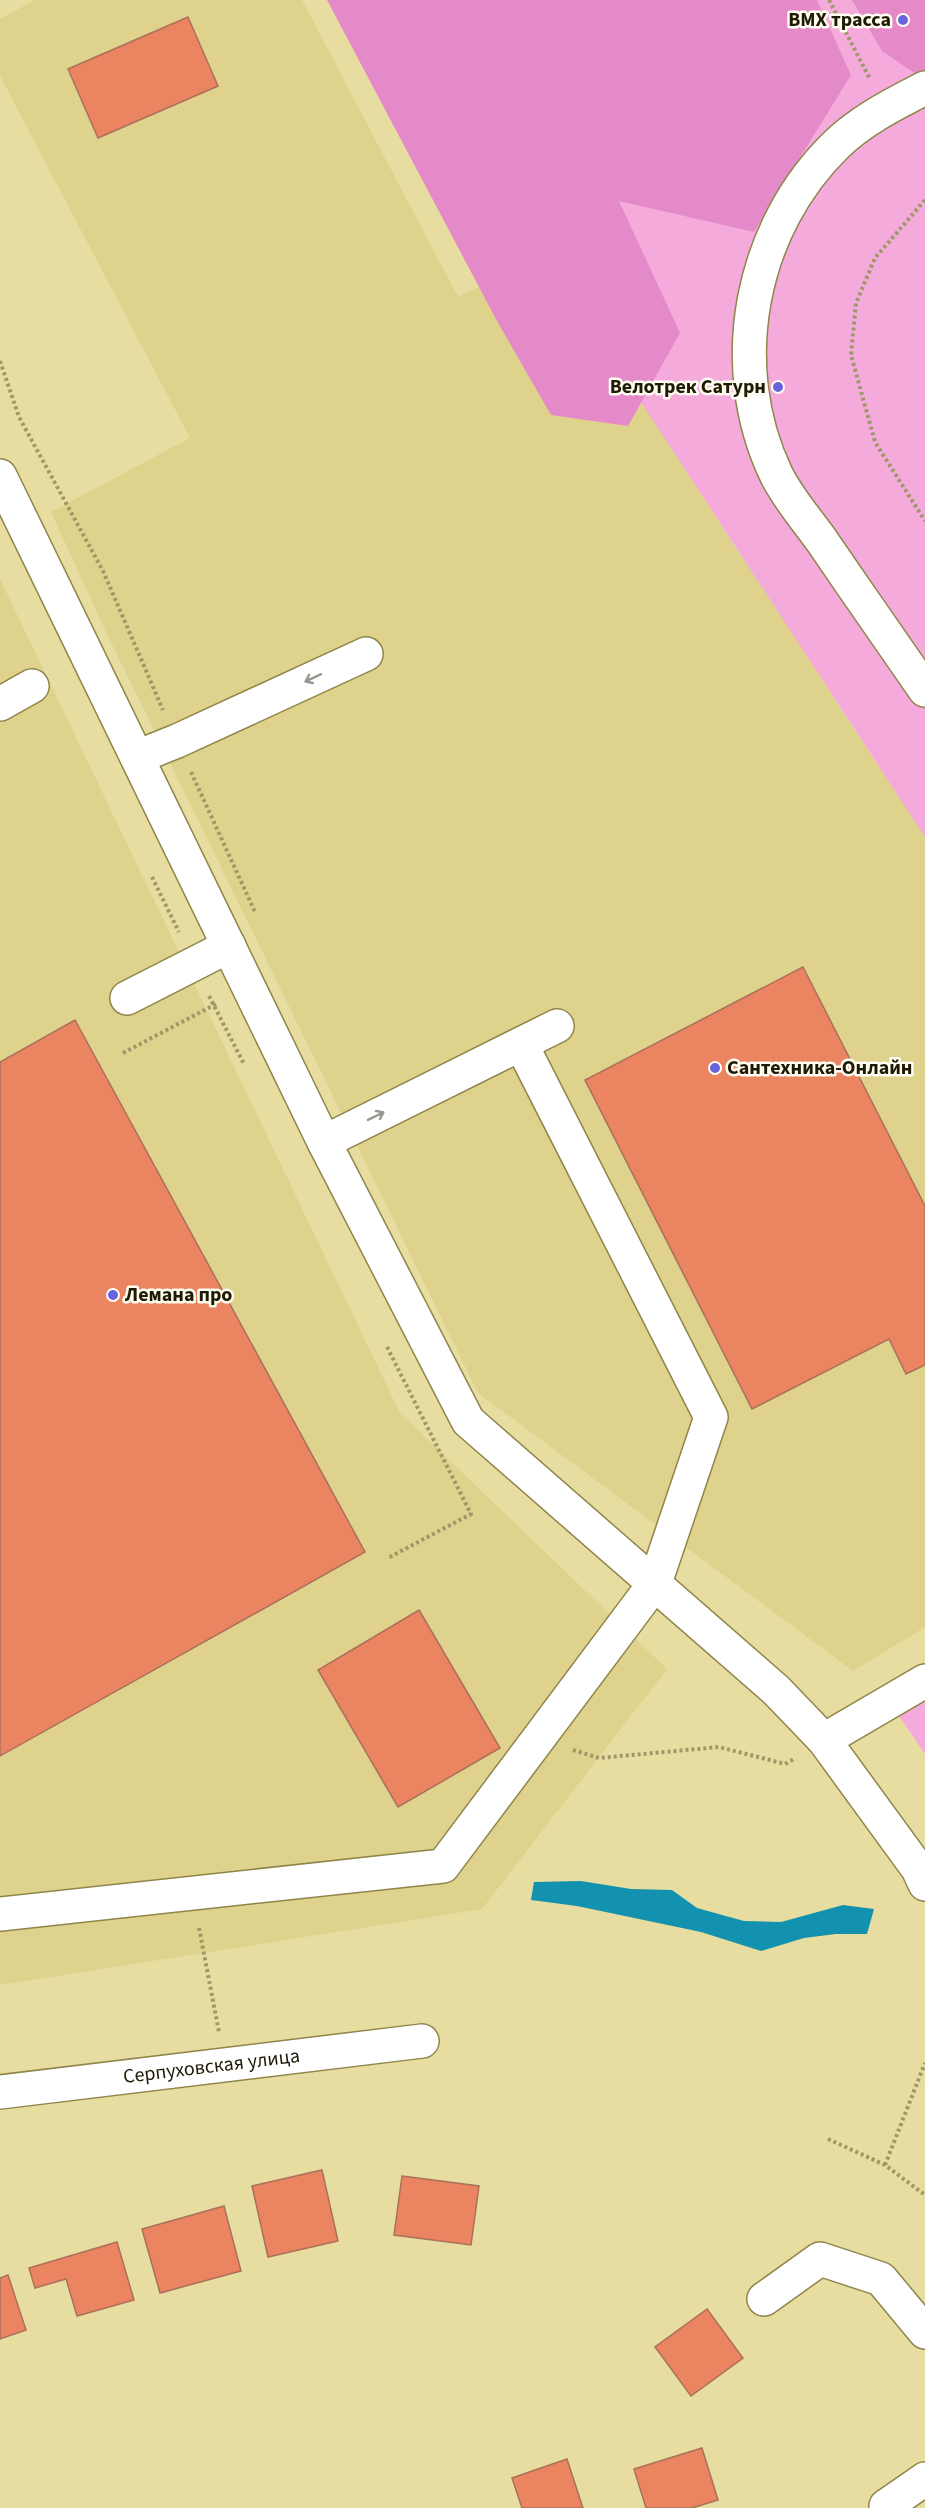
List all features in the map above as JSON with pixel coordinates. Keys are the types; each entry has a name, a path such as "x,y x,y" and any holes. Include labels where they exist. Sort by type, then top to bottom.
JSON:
{"street":[{"path":"925,88 886,108 837,144 791,201 762,263 748,340 753,404 776,474 925,690"},
{"path":"0,476 324,1142 468,1421 776,1690 824,1740 923,1874"},
{"path":"137,757 177,741 366,654"},
{"path":"0,704 32,686"},
{"path":"127,998 229,946"},
{"path":"324,1142 557,1026"},
{"path":"0,1914 443,1866 655,1583 711,1417 521,1044"},
{"path":"824,1740 925,1681"},
{"name":"Серпуховская улица","path":"0,2092 422,2041"},
{"path":"765,2299 820,2259 881,2279 925,2332"},
{"path":"886,2507 925,2479"}],"path":[{"path":"829,0 886,108"},
{"path":"925,200 875,258 856,303 851,355 874,442 925,521"},
{"path":"0,361 19,417 103,571 258,918"},
{"path":"148,868 246,1069"},
{"path":"123,1053 249,987"},
{"path":"385,1344 471,1514 388,1558"},
{"path":"537,1740 599,1758 719,1747 785,1764 824,1740"},
{"path":"192,1893 226,2065"},
{"path":"885,2165 925,2063"},
{"path":"828,2139 885,2165 925,2195"}],"shaded area":[{"path":"35,0 302,0 458,297 545,255 925,837 925,1627 853,1671 478,1393 105,630 51,512 190,438 0,76 0,19"},
{"path":"327,0 817,0 851,75 754,232 619,201 680,333 628,426 551,415 497,321"},
{"name":"Велотрек Сатурн","path":"430,0 925,0 925,837 545,255"},
{"path":"852,0 925,0 925,77 922,78 882,51"},
{"path":"0,579 400,1413 667,1669 482,1909 0,1985"},
{"path":"925,1698 925,1754 899,1716"}],"water":[{"path":"581,1881 631,1889 672,1890 697,1908 744,1921 781,1922 843,1905 874,1909 867,1934 836,1934 804,1938 761,1951 701,1932 577,1906 531,1900 534,1882"}],"building":[{"path":"188,17 218,86 98,138 68,69"},
{"path":"803,967 925,1206 925,1365 906,1374 889,1339 752,1409 585,1080"},
{"name":"Лемана про","path":"75,1020 365,1552 0,1756 0,1062"},
{"path":"419,1610 500,1748 398,1807 318,1670"},
{"path":"322,2170 338,2241 268,2257 252,2186"},
{"path":"402,2176 479,2186 471,2245 394,2235"},
{"path":"224,2206 241,2271 160,2293 142,2229"},
{"path":"117,2242 134,2300 77,2316 66,2279 35,2288 29,2268"},
{"path":"8,2275 26,2330 0,2339 0,2278"},
{"path":"707,2309 743,2358 691,2396 655,2347"},
{"path":"702,2448 718,2500 692,2508 646,2508 634,2469"},
{"path":"567,2459 583,2508 522,2508 512,2478"}],"place":[{"name":"BMX трасса","path":"903,20"},
{"name":"Велотрек Сатурн","path":"778,387"},
{"name":"Сантехника-Онлайн","path":"715,1068"},
{"name":"Лемана про","path":"113,1295"}]}
